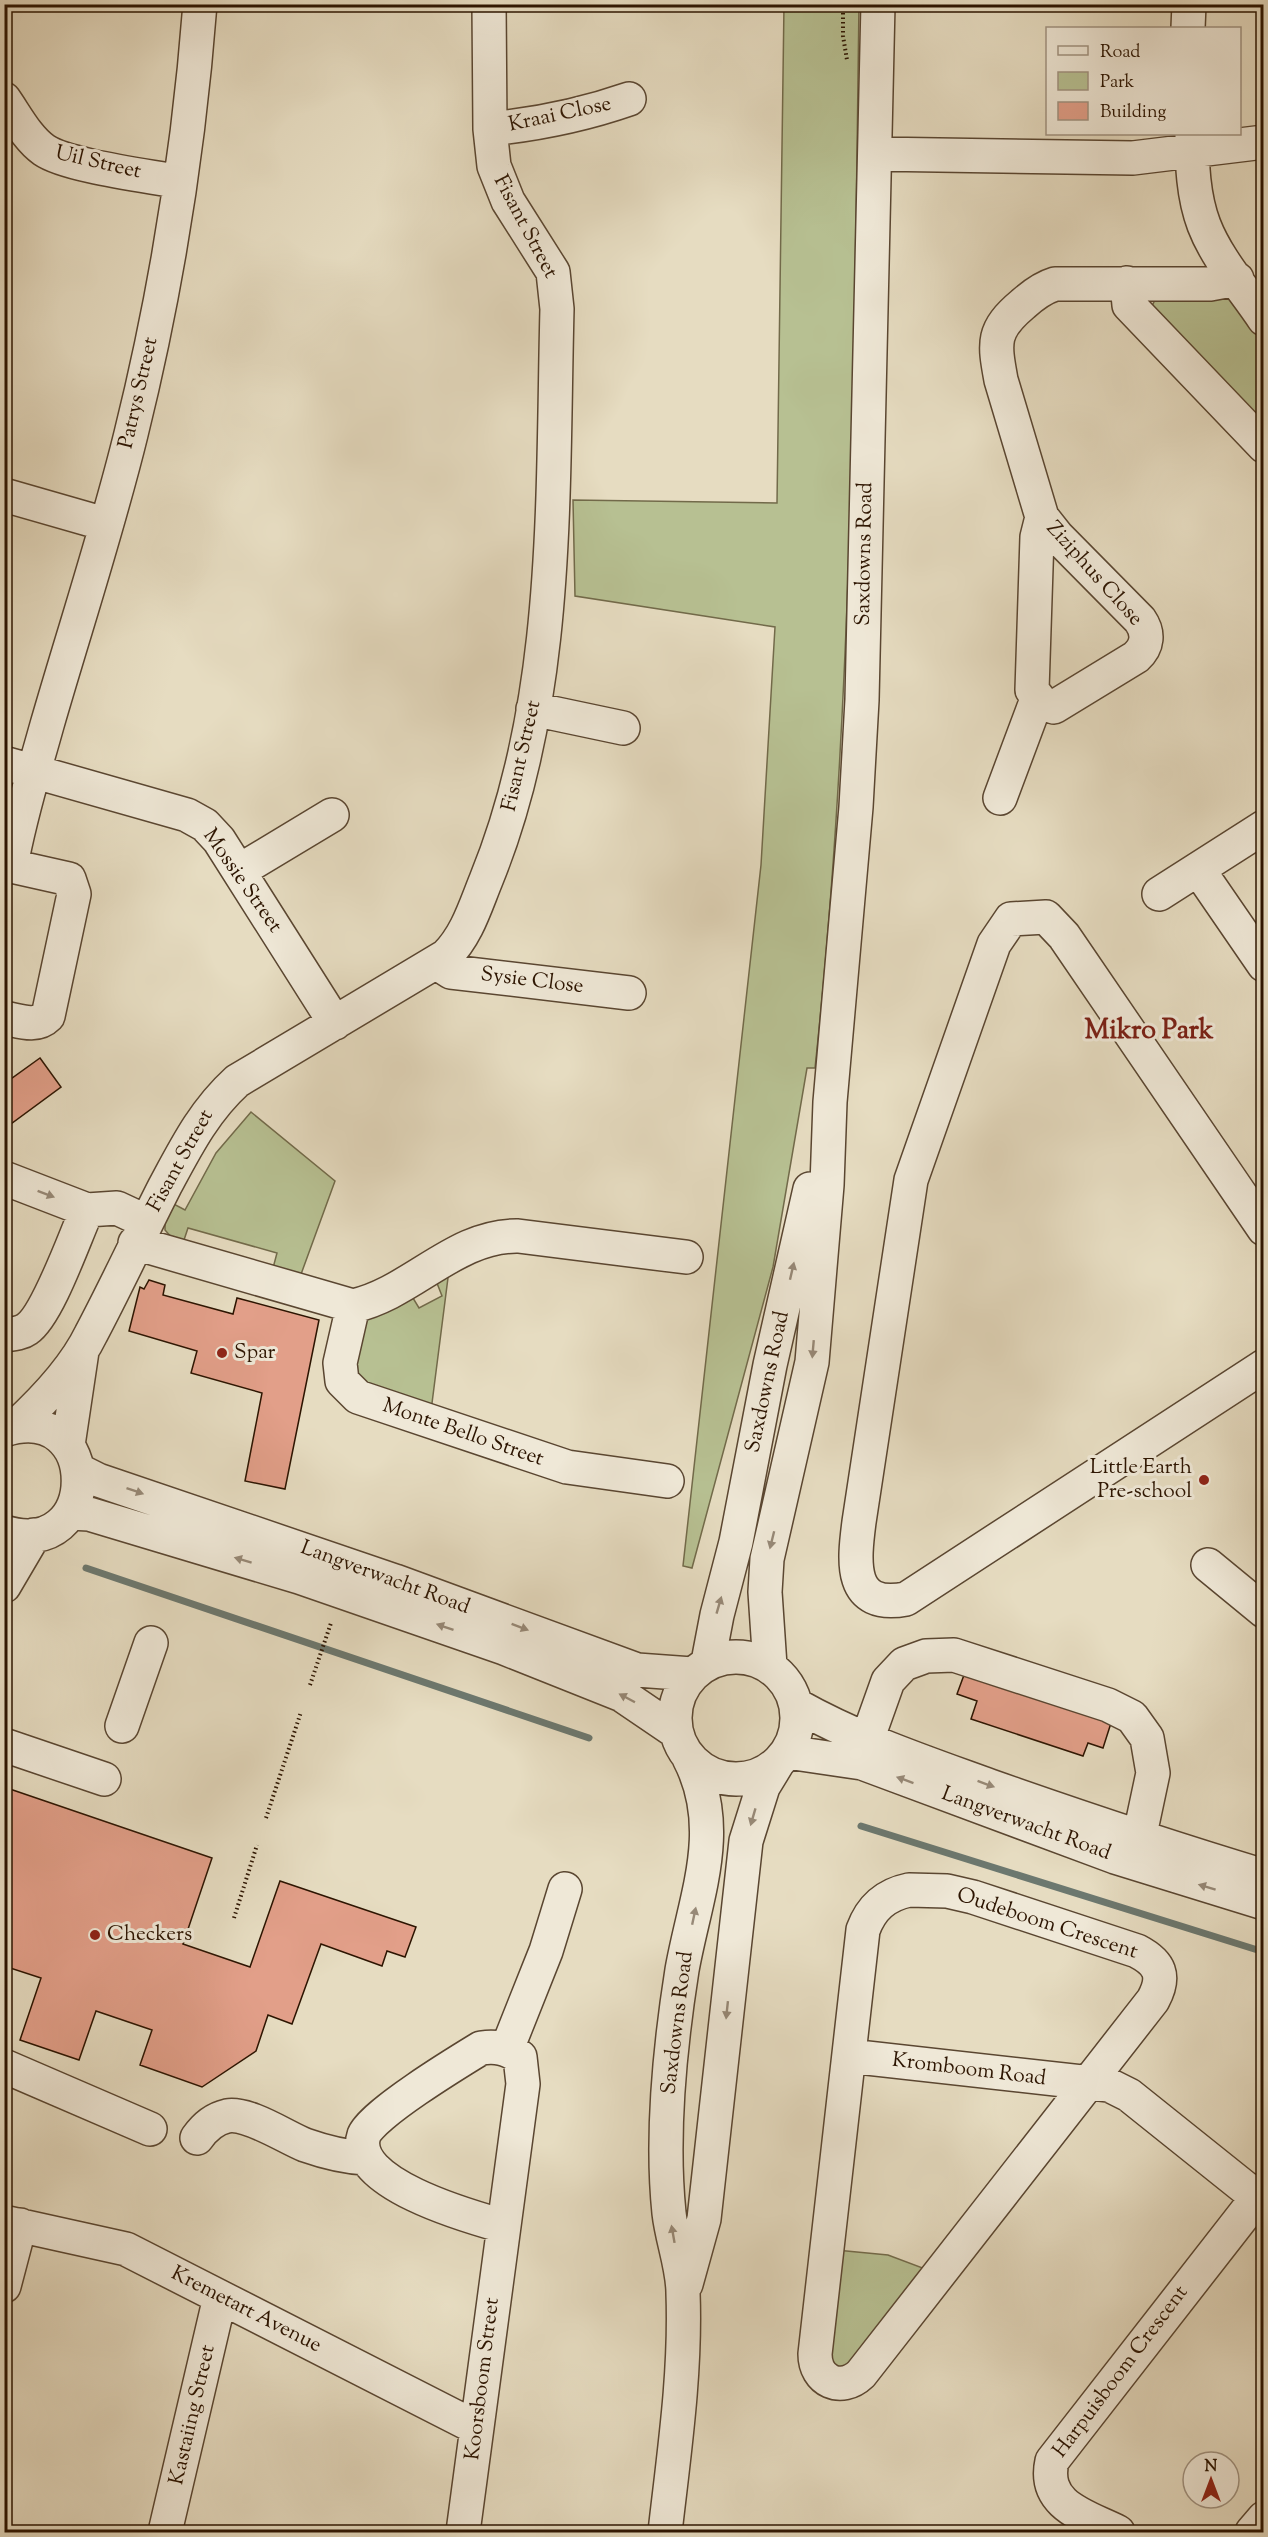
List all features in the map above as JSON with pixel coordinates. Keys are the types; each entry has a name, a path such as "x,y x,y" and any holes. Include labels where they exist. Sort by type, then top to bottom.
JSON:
{"street":[{"name":"Patrys Street","path":"8,865 19,767 105,524 131,434 144,376 180,182 194,81 200,4"},
{"name":"Fisant Street","path":"10,1428 42,1402 82,1349 198,1125 215,1101 237,1081 437,963 456,946 463,935 501,841 533,709 545,639 551,562 556,286 544,256 500,184 492,157 489,4"},
{"name":"Saxdowns Road","path":"770,1666 765,1592 767,1559 812,1362 827,1185 830,1102 848,915 862,700 878,4"},
{"path":"1188,27 1189,4"},
{"name":"Uil Street","path":"4,99 28,134 45,150 66,159 180,182"},
{"name":"Kraai Close","path":"490,129 539,124 579,115 629,99"},
{"path":"875,154 1133,158 1192,143 1263,142"},
{"path":"1192,143 1196,197 1204,225 1263,319"},
{"path":"1237,279 1210,284 1127,283 1129,305 1263,446"},
{"name":"Ziziphus Close","path":"1037,699 1048,706 1061,705 1136,657 1146,640 1140,620 1057,536 1042,517 1001,380 998,340 1003,322 1039,290 1055,284 1127,283"},
{"path":"4,495 105,524"},
{"name":"Ziziphus Close","path":"1000,798 1037,699 1032,684 1037,537 1042,517"},
{"path":"533,709 623,728"},
{"name":"Mossie Street","path":"19,767 196,819 212,832 239,871 335,1023"},
{"path":"239,871 332,815"},
{"path":"1159,894 1263,827"},
{"path":"4,1018 34,1024 43,1022 48,1016 74,894 69,879 8,865"},
{"path":"1198,869 1263,965"},
{"path":"1263,1230 1064,936 1046,917 1011,919 994,944 910,1180 859,1522 854,1562 859,1580 870,1595 887,1603 906,1599 1263,1366"},
{"name":"Sysie Close","path":"437,963 451,972 629,993"},
{"name":"Saxdowns Road","path":"700,1668 736,1542 770,1365 830,1102"},
{"path":"4,1178 87,1210 117,1208 141,1232 353,1305 374,1301 471,1245 494,1238 518,1236 686,1257"},
{"path":"4,1335 16,1334 28,1329 43,1310 87,1210"},
{"name":"Monte Bello Street","path":"353,1305 340,1362 342,1381 358,1397 567,1467 667,1481"},
{"name":"Fisant Street","path":"70,1513 77,1500 74,1458 82,1349"},
{"name":"Langverwacht Road","path":"10,1428 44,1429 98,1480 395,1581 637,1671 700,1668"},
{"path":"4,1586 19,1533 54,1527 70,1513"},
{"name":"Langverwacht Road","path":"70,1513 89,1514 299,1577 504,1648 622,1695 682,1744"},
{"path":"1208,1565 1263,1611"},
{"path":"122,1726 151,1643"},
{"path":"867,1740 888,1681 904,1665 926,1656 954,1655 1108,1705 1132,1717 1147,1738 1153,1773 1139,1839"},
{"path":"740,1656 755,1659 770,1666 782,1677 796,1705 798,1721 795,1737 782,1758 748,1778 732,1779 709,1772 682,1744 674,1714 677,1698 700,1668 740,1656"},
{"name":"Langverwacht Road","path":"796,1705 832,1725 867,1740 1139,1839 1263,1876"},
{"name":"Saxdowns Road","path":"682,1744 700,1779 706,1805 706,1857 682,1971 664,2131 669,2214 684,2292"},
{"path":"4,1745 104,1779"},
{"name":"Saxdowns Road","path":"665,2532 675,2452 684,2292 704,2219 746,1841 763,1787 782,1758"},
{"name":"Langverwacht Road","path":"782,1758 862,1763 1115,1857 1263,1904"},
{"path":"503,2226 422,2198 387,2180 372,2169 365,2158 362,2148 364,2135 378,2117 481,2048 507,2049 546,1952 565,1889"},
{"name":"Oudeboom Crescent","path":"918,1890 947,1892 973,1898 1151,1959 1161,1977 1160,1988 1089,2082 861,2374 855,2380 838,2384 830,2382 818,2370 815,2354 863,1930 869,1914 894,1893 918,1890"},
{"name":"Koorsboom Street","path":"463,2532 523,2084 520,2057 507,2049"},
{"name":"Kromboom Road","path":"849,2056 1109,2085 1129,2095 1261,2196"},
{"path":"4,2066 150,2129"},
{"path":"197,2138 203,2129 213,2122 227,2116 243,2117 321,2150 365,2158"},
{"name":"Harpuisboom Crescent","path":"1118,2532 1059,2499 1051,2484 1052,2461 1261,2196"},
{"path":"4,2286 12,2223"},
{"name":"Kremetart Avenue","path":"12,2223 126,2249 477,2428"},
{"name":"Kastaiing Street","path":"168,2532 220,2297"},
{"path":"1252,2532 1263,2518"}],"path":[{"path":"310,1685 331,1623"},
{"path":"266,1818 302,1712"},
{"path":"234,1918 257,1845"}],"green space":[{"path":"784,5 859,5 853,404 837,802 828,935 815,1068 807,1068 773,1267 692,1568 683,1566 761,865 775,627 575,596 573,500 777,503"},
{"path":"1231,295 1263,334 1263,432 1152,306 1155,300"},
{"path":"251,1112 335,1181 300,1277 273,1268 277,1253 188,1228 183,1243 172,1238 165,1230 165,1216 170,1202 185,1210 216,1153"},
{"path":"449,1270 431,1411 365,1389 350,1359 358,1323 410,1293 419,1308 442,1296 435,1278"},
{"path":"836,2250 888,2255 928,2270 850,2367 840,2368 826,2362"}],"building":[{"path":"40,1058 61,1087 4,1129 4,1084"},
{"path":"149,1280 165,1285 163,1295 233,1314 237,1298 319,1320 285,1489 245,1481 262,1393 191,1373 197,1351 129,1331 140,1287 144,1289"},
{"path":"964,1675 1111,1723 1103,1748 1088,1743 1083,1756 971,1719 977,1701 957,1694"},
{"name":"Checkers","path":"4,1787 212,1858 183,1944 250,1967 280,1881 416,1927 405,1957 387,1951 382,1966 321,1944 292,2024 268,2015 256,2051 202,2087 140,2065 152,2030 96,2011 79,2060 20,2040 41,1978 4,1966"}],"waterway":[{"path":"86,1568 589,1738"},
{"path":"861,1826 1264,1952"}],"place":[{"name":"Spar","path":"222,1353"},
{"name":"Little Earth Pre-school","path":"1204,1480"},
{"name":"Checkers","path":"95,1935"}],"district":[{"name":"Mikro Park","path":"1149,1031"}]}
